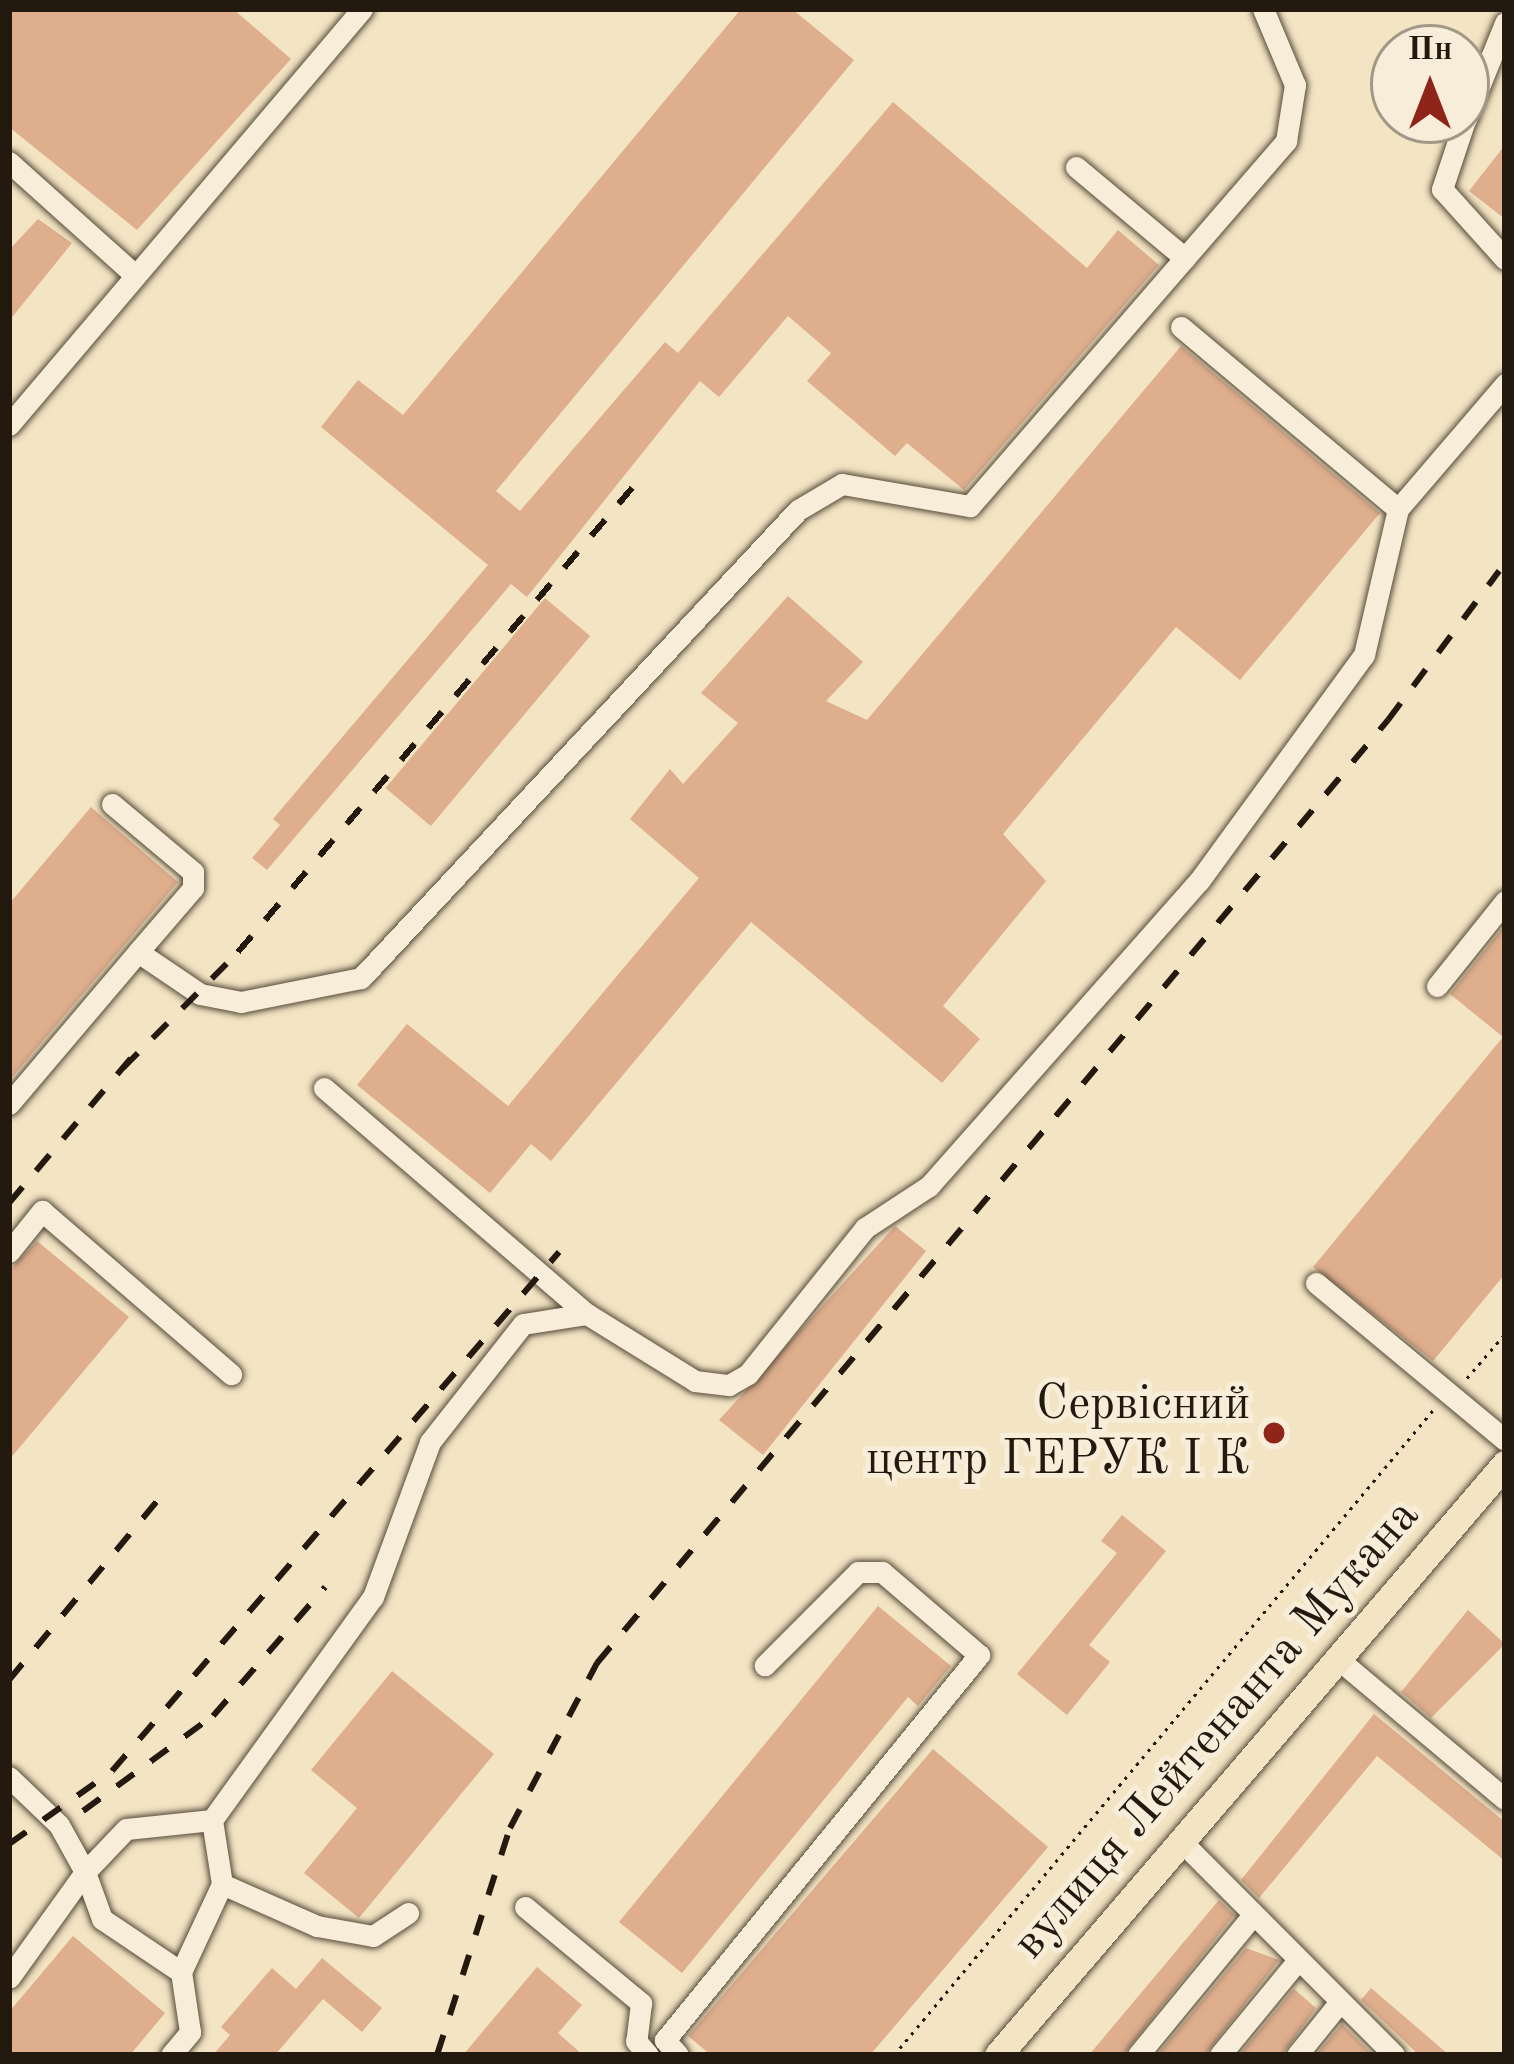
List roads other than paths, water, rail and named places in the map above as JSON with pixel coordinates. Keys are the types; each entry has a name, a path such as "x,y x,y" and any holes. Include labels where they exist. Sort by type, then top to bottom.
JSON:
{"main road":[{"name":"вулиця Лейтенанта Мукана","path":"998,2055 1505,1464"}],"street":[{"path":"9,425 362,9"},
{"path":"138,952 200,994 242,1002 361,978 798,510 842,484 970,506 1286,141 1296,113 1263,9"},
{"path":"1490,60 1505,23"},
{"path":"1458,144 1442,189 1505,259"},
{"path":"9,162 135,275"},
{"path":"1076,167 1185,258"},
{"path":"1181,327 1398,509"},
{"path":"324,1088 586,1314 695,1381 729,1385 748,1374 866,1228 929,1186 1226,845 1364,655 1398,509 1505,384"},
{"path":"9,1104 193,888 193,872 112,805"},
{"path":"1436,986 1505,901"},
{"path":"9,1252 42,1210 231,1374"},
{"path":"1316,1283 1505,1440"},
{"path":"171,2055 190,2032 181,1972 222,1884 212,1820 373,1598 430,1442 523,1324 586,1314"},
{"path":"678,2055 665,2040 979,1655 882,1573 858,1573 765,1665"},
{"path":"1338,1658 1505,1799"},
{"path":"9,1777 58,1825 85,1872 102,1919 181,1972"},
{"path":"9,1978 85,1872 126,1828 212,1820"},
{"path":"1181,1841 1249,1920 1391,2054"},
{"path":"222,1884 317,1926 373,1936 408,1912"},
{"path":"524,1907 640,2003 635,2041 648,2055"},
{"path":"1138,2055 1249,1920"},
{"path":"1220,2055 1294,1965"},
{"path":"1297,2055 1339,2003"}],"railway":[{"path":"123,1068 238,952 644,474"},
{"path":"437,2055 510,1828 597,1663 1388,720 1499,571"},
{"path":"9,1203 132,1057"},
{"path":"9,1844 112,1771 559,1252"},
{"path":"9,1680 168,1488"},
{"path":"83,1811 213,1716 325,1587"}],"place":[{"name":"Сервісний центр ГЕРУК І К","path":"1274,1433"}]}
